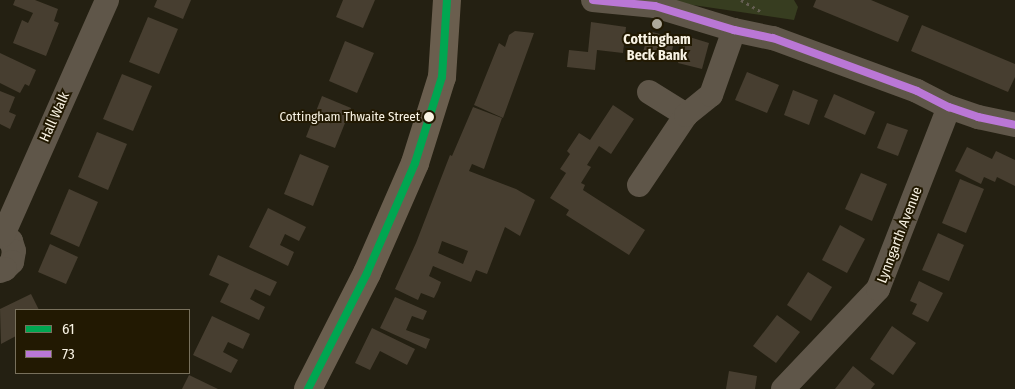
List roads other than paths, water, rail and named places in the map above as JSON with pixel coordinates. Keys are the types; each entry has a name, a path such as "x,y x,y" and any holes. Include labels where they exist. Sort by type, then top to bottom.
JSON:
{"main road":[{"path":"308,389 367,273 415,163 442,77 446,0"}],"street":[{"name":"Hall Walk","path":"0,271 12,262 14,251 11,242 1,234 107,0"},
{"path":"446,0 455,0"},
{"path":"593,0 655,6 734,30 773,38 917,91 949,107 978,118 1015,125"},
{"path":"639,185 686,115 711,95 734,30"},
{"path":"650,92 686,115"},
{"name":"Lynngarth Avenue","path":"784,389 878,289 949,107"}],"place":[{"name":"Cottingham Beck Bank","path":"657,24"},
{"name":"Cottingham Thwaite Street","path":"429,117"}]}
